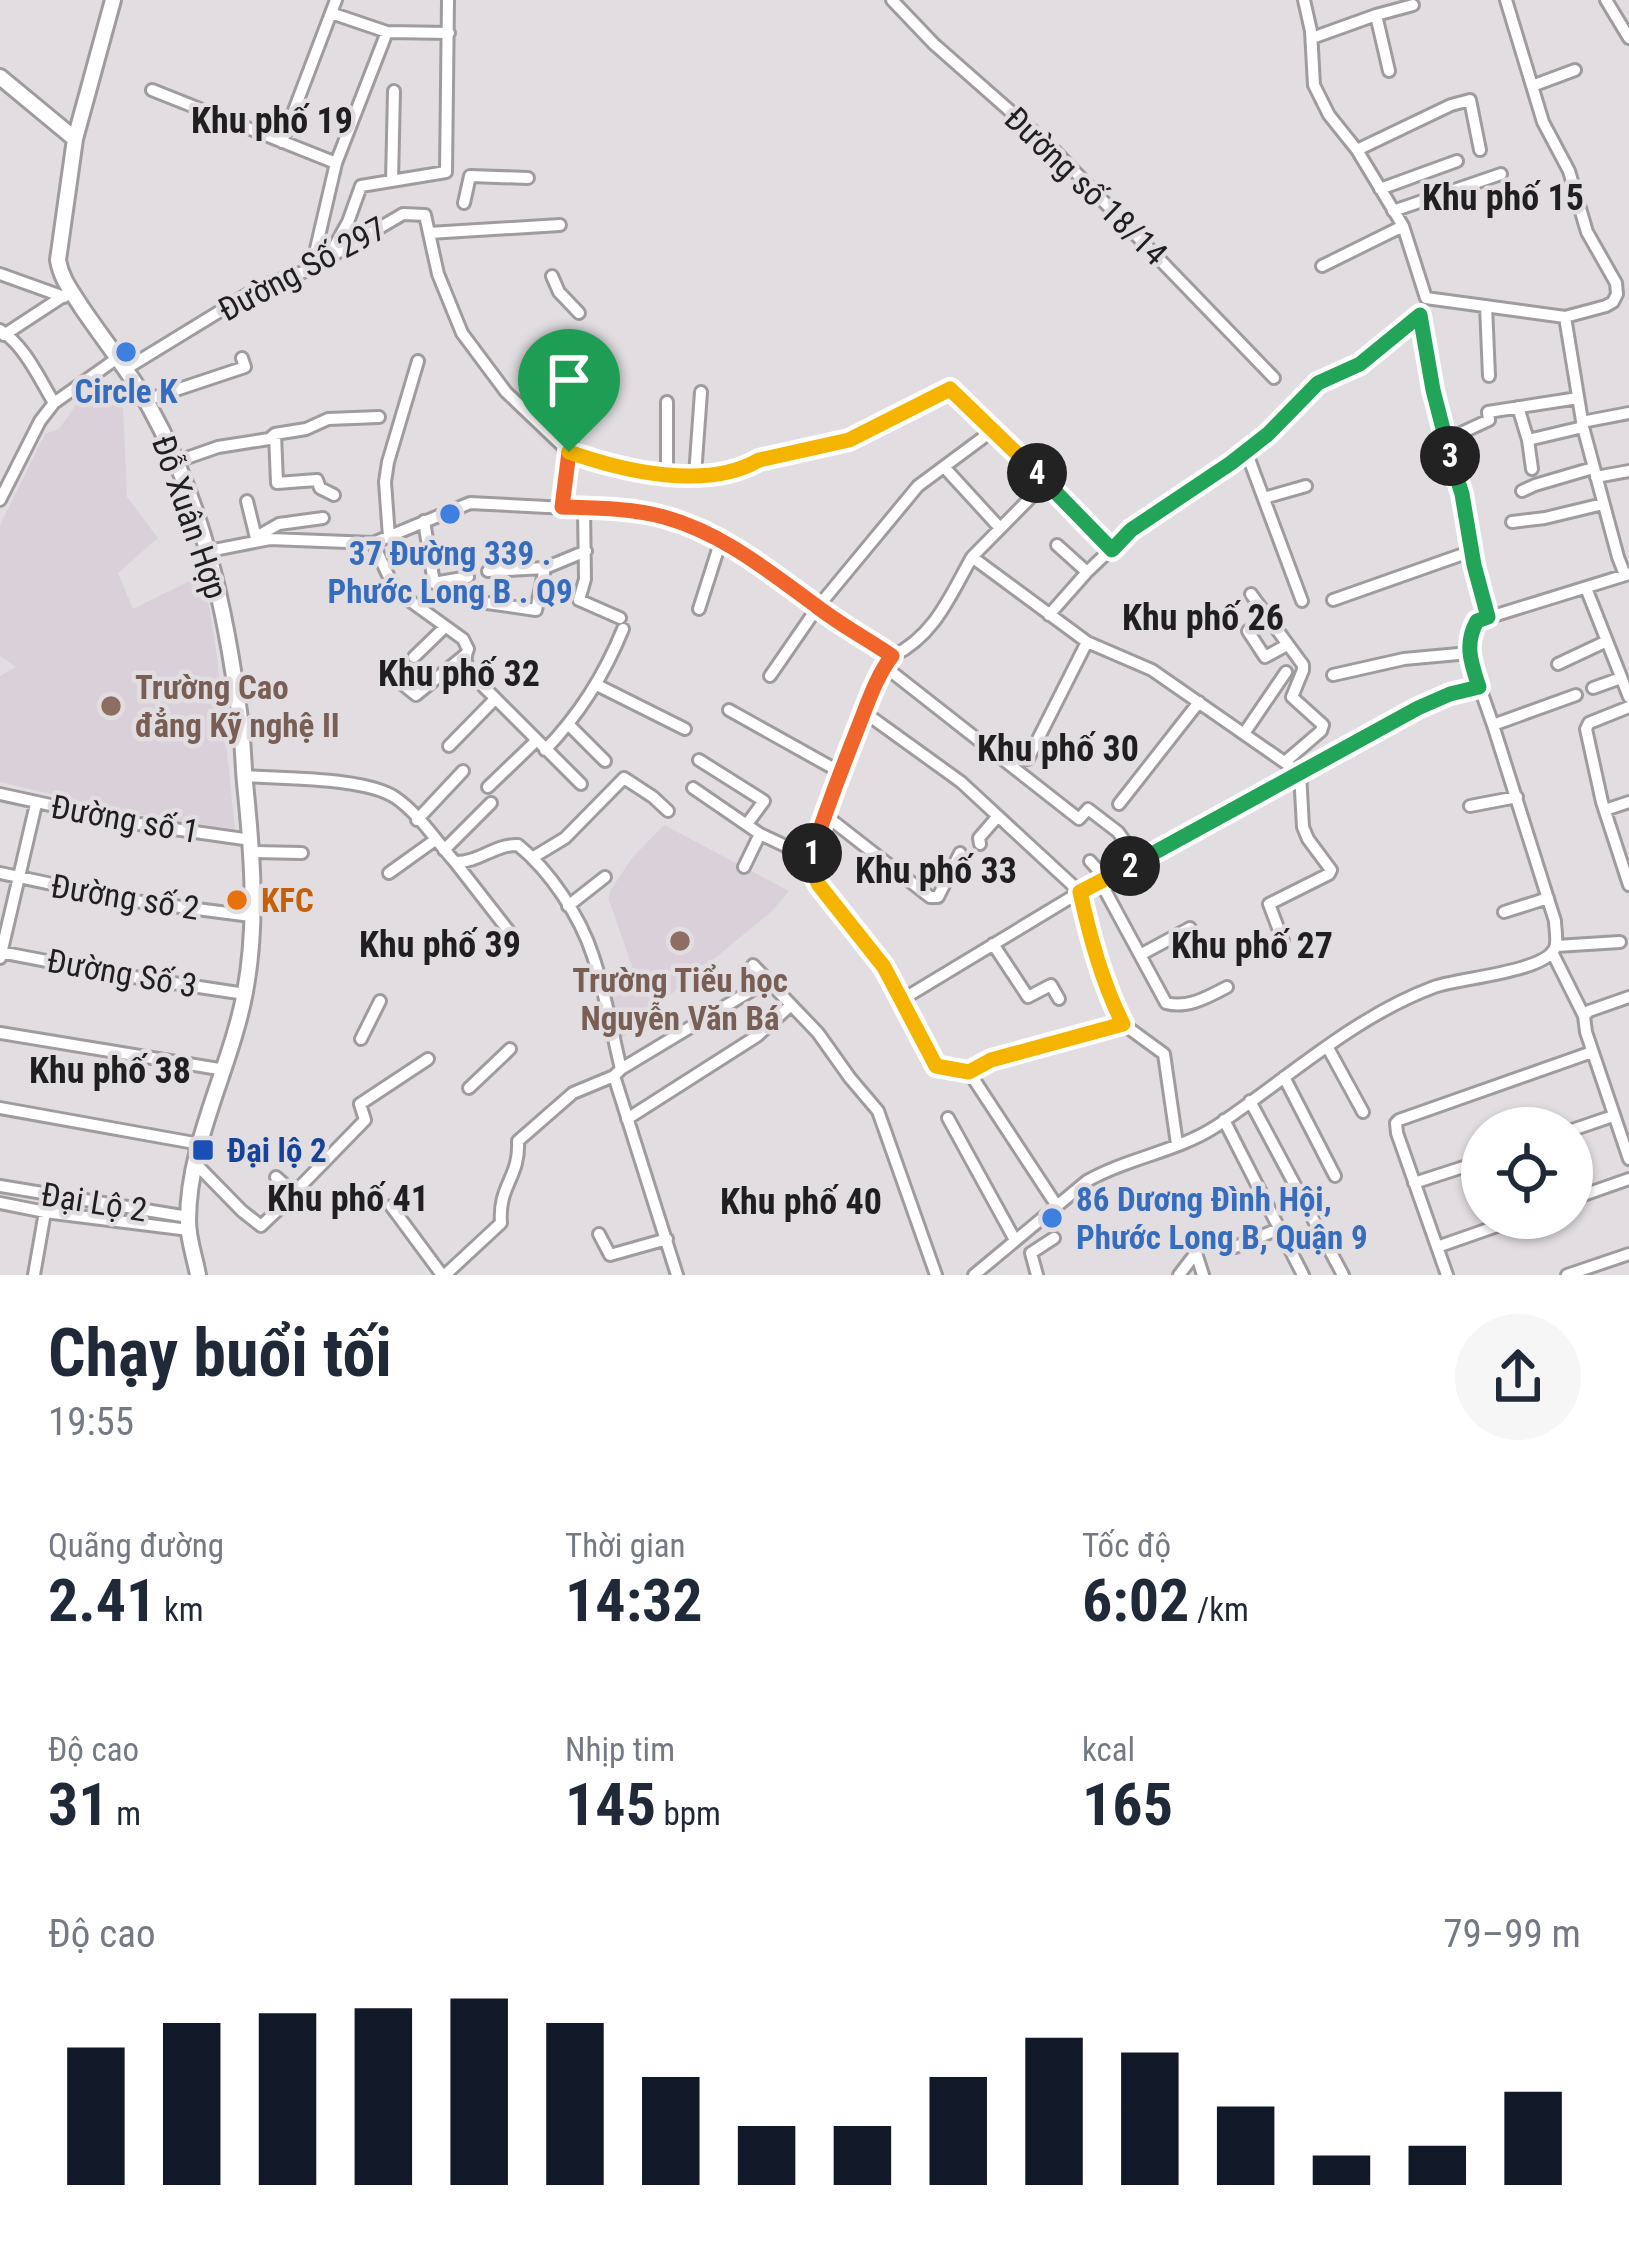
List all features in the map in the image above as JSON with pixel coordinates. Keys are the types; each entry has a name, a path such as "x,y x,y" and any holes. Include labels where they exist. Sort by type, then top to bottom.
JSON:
{"main road":[{"name":"Đỗ Xuân Hợp","path":"113,0 75,139 58,260 68,294 146,400 178,460 209,551 241,722 251,846 244,994 196,1164 189,1224 198,1275"},
{"path":"0,76 75,139"}],"street":[{"path":"328,258 361,186 446,172 448,0"},
{"name":"Đường số 18/14","path":"892,0 934,44 1052,148 1274,378"},
{"path":"1304,0 1314,86 1403,226 1426,298 1420,315 1433,390 1462,494 1488,617"},
{"path":"1426,298 1565,317 1606,306 1617,294 1616,283 1587,232 1569,171 1543,122 1506,0"},
{"path":"1606,0 1629,38"},
{"path":"1312,38 1413,5"},
{"path":"282,142 333,6 387,32 448,34"},
{"path":"1376,15 1389,71"},
{"path":"312,266 336,163 387,32"},
{"path":"1532,86 1575,70"},
{"path":"152,91 336,163"},
{"path":"392,182 394,91"},
{"path":"1357,150 1470,100 1480,150"},
{"path":"1380,189 1457,161"},
{"path":"1393,211 1501,174"},
{"path":"464,203 470,176 528,178"},
{"name":"Đường Số 297","path":"54,403 261,286 306,271 403,214 425,215 438,274 462,333 506,392 569,452"},
{"path":"430,233 560,225"},
{"path":"1322,266 1403,226"},
{"path":"0,274 68,294"},
{"path":"552,276 559,292 579,313"},
{"path":"0,500 54,403 21,349 2,334 68,294"},
{"path":"1486,306 1489,376"},
{"path":"1049,615 1131,530 1268,434 1318,383 1360,364 1420,315"},
{"path":"1565,317 1582,425 1627,574 1477,621 1469,635 1469,653 1555,921 1554,949 1584,1016 1629,1159"},
{"path":"146,400 245,367 242,358"},
{"path":"389,537 388,461 418,361"},
{"path":"569,452 667,476 747,467 759,460 849,440 950,389 1112,550"},
{"path":"694,475 701,392"},
{"path":"1446,440 1489,420 1488,412 1578,398"},
{"path":"667,403 667,476"},
{"path":"1518,407 1532,469"},
{"path":"1528,440 1629,413"},
{"path":"178,460 306,429 328,418 379,417"},
{"path":"562,507 575,422"},
{"path":"770,676 817,608 918,486 992,431"},
{"path":"275,434 277,483 316,480 334,495"},
{"path":"1246,451 1302,601"},
{"path":"944,467 999,526"},
{"path":"1522,491 1594,473 1629,471"},
{"path":"1046,482 972,557 935,623 913,646 888,661 840,772 811,858 812,872 884,967 936,1066 969,1072 991,1060 1123,1024"},
{"path":"1264,498 1306,486"},
{"path":"248,501 256,539"},
{"path":"209,551 270,538 373,543 470,503 663,517 721,540 779,576 1079,819 1088,809 1118,832 1139,861"},
{"path":"1512,522 1603,504"},
{"path":"488,787 569,725 597,685 622,624 579,600 585,579 584,508"},
{"path":"256,539 279,524 323,518"},
{"path":"424,521 434,583 468,577"},
{"path":"699,609 721,540"},
{"path":"373,543 395,590 466,644 467,666 473,676 581,784"},
{"path":"1057,545 1087,572"},
{"path":"488,571 544,568 586,551"},
{"path":"1333,600 1472,551"},
{"path":"972,557 1087,642 1152,670 1300,772 1303,826 1331,870 1269,904 1283,940"},
{"path":"480,602 536,610 544,568"},
{"path":"1586,588 1629,697"},
{"path":"1251,594 1303,664 1292,697 1323,728 1286,761"},
{"path":"415,657 446,627"},
{"path":"1248,631 1265,657 1287,645"},
{"path":"1558,664 1607,641"},
{"path":"1028,759 1087,642"},
{"path":"1333,675 1404,658 1469,653"},
{"path":"389,673 416,695 465,655"},
{"path":"1245,733 1286,672"},
{"path":"1593,688 1622,678"},
{"path":"597,685 685,728"},
{"path":"903,999 1080,892 1418,708 1479,687"},
{"path":"1493,724 1576,695"},
{"path":"449,746 496,699"},
{"path":"1119,804 1198,702"},
{"path":"1629,707 1589,723 1586,729 1629,885"},
{"path":"729,710 840,772"},
{"path":"864,712 961,782 1080,892 1108,993 1123,1024 1164,1054 1178,1144"},
{"path":"569,725 605,761"},
{"path":"699,760 764,801 747,824"},
{"path":"418,820 463,771"},
{"path":"245,776 384,790 402,802 455,862 515,939"},
{"path":"532,858 565,838 624,778 668,811"},
{"path":"693,788 760,834 811,858"},
{"name":"Đường số 1","path":"0,794 302,853"},
{"path":"1470,806 1517,797"},
{"path":"1605,810 1629,802"},
{"path":"388,873 440,845 491,803"},
{"path":"0,954 36,804"},
{"path":"825,815 929,897 938,897 960,853"},
{"path":"980,844 998,816"},
{"path":"744,867 760,834"},
{"path":"455,862 518,845 548,875 568,906 593,955 627,1120 677,1275"},
{"path":"1090,861 1166,1004 1201,1001 1226,987"},
{"name":"Đường số 2","path":"0,873 127,900 251,916"},
{"path":"568,906 605,877"},
{"path":"1504,911 1548,898"},
{"path":"1140,955 1190,928"},
{"path":"974,1275 1087,1181 1211,1129 1394,1004 1434,987 1524,967 1546,959 1554,949 1620,942"},
{"path":"993,944 1028,997 1051,985 1059,999"},
{"name":"Đường Số 3","path":"0,954 244,994"},
{"path":"753,964 818,1033 878,1111 935,1275"},
{"path":"391,1206 443,1275 501,1222 500,1205 517,1167 518,1141 574,1094 762,984 763,978"},
{"path":"1584,1016 1629,997"},
{"path":"361,1039 380,1001"},
{"path":"627,1120 757,1036 791,1006"},
{"path":"0,1033 225,1070"},
{"path":"1328,1048 1363,1112"},
{"path":"469,1088 510,1049"},
{"path":"1447,1275 1396,1123 1592,1052"},
{"path":"196,1164 262,1226 364,1120 359,1104 428,1059"},
{"path":"969,1072 1057,1205"},
{"path":"1284,1076 1335,1176"},
{"path":"1250,1101 1343,1275"},
{"path":"0,1108 200,1144"},
{"path":"1593,1123 1613,1116"},
{"path":"948,1118 1015,1240"},
{"path":"1224,1120 1303,1275"},
{"path":"1414,1183 1461,1168"},
{"path":"276,1177 291,1197 310,1204"},
{"path":"1593,1192 1629,1179"},
{"name":"Đại Lộ 2","path":"0,1186 189,1224"},
{"name":"Đại Lộ 2","path":"0,1203 46,1212 189,1224"},
{"path":"34,1275 46,1212"},
{"path":"1234,1246 1281,1228"},
{"path":"599,1234 610,1255 667,1240"},
{"path":"1037,1275 1031,1253 1054,1238"},
{"path":"1437,1247 1461,1239"},
{"path":"1178,1275 1196,1253 1203,1275"},
{"path":"1567,1275 1629,1254"}],"shaded area":[{"path":"109,383 123,409 127,497 158,538 118,573 133,609 204,574 235,829 135,814 0,782 0,676 16,667 0,656 0,525 45,434 59,429 79,401"},
{"name":"Trường Tiểu học Nguyễn Văn Bá","path":"664,825 789,891 771,912 658,1005 661,1012 616,1042 602,976 633,969 610,891 632,858"}],"place":[{"name":"Circle K","path":"126,352"},
{"name":"37 Đường 339 . Phước Long B . Q9","path":"450,514"},
{"name":"Trường Cao đẳng Kỹ nghệ II","path":"111,706"},
{"name":"KFC","path":"237,900"},
{"name":"Trường Tiểu học Nguyễn Văn Bá","path":"680,941"},
{"name":"Đại lộ 2","path":"203,1150"},
{"name":"86 Dương Đình Hội, Phước Long B, Quận 9","path":"1052,1218"}],"district":[{"name":"Khu phố 19","path":"272,121"},
{"name":"Khu phố 15","path":"1503,198"},
{"name":"Khu phố 26","path":"1203,618"},
{"name":"Khu phố 32","path":"459,674"},
{"name":"Khu phố 30","path":"1058,749"},
{"name":"Khu phố 33","path":"936,871"},
{"name":"Khu phố 39","path":"440,945"},
{"name":"Khu phố 27","path":"1252,946"},
{"name":"Khu phố 38","path":"110,1071"},
{"name":"Khu phố 41","path":"348,1199"},
{"name":"Khu phố 40","path":"801,1202"}],"route":[{"path":"1420,315 1433,390 1462,494 1488,617 1477,621 1469,635 1479,687 1418,708 1080,892 1108,993 1123,1024 991,1060 969,1072 936,1066 884,967 812,872 811,858 840,772 892,656 728,543 663,517 562,507 569,452 667,476 719,473 849,440 950,389 1112,550 1131,530 1268,434 1318,383 1360,364 1420,315"}]}
